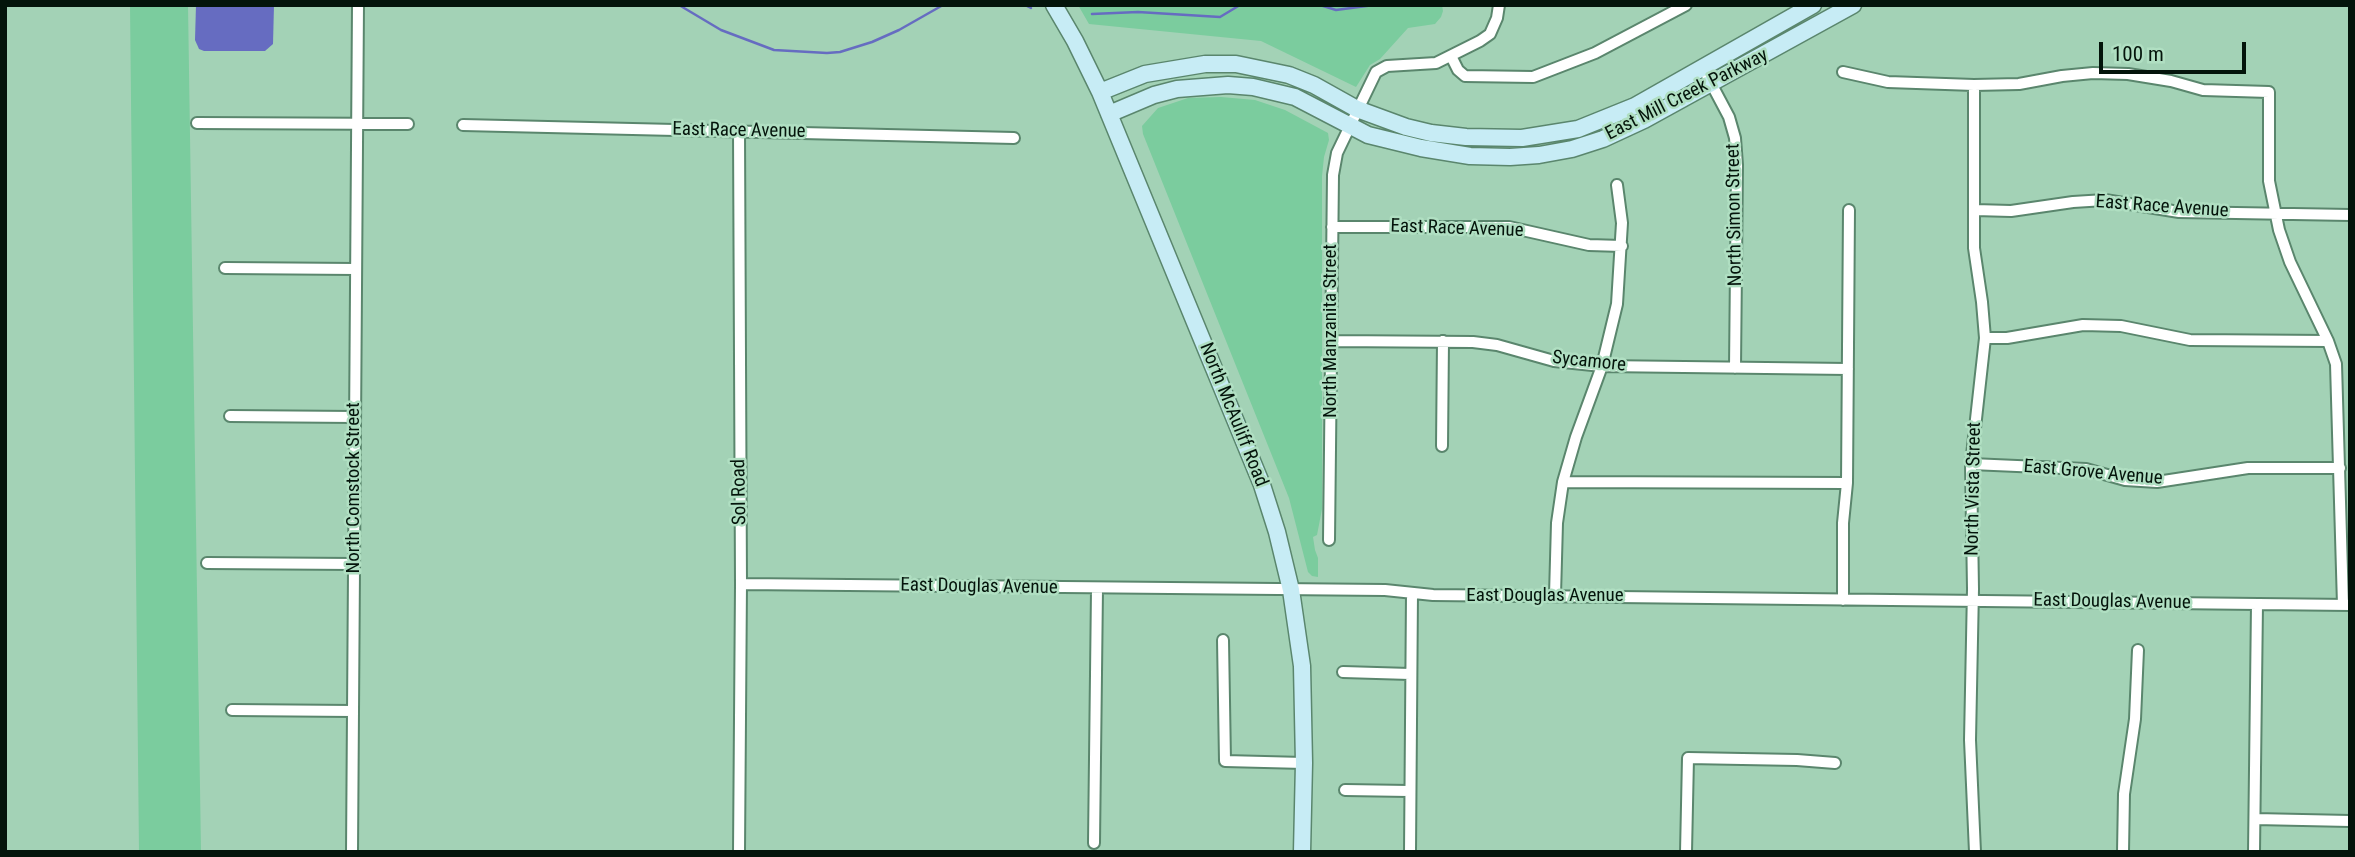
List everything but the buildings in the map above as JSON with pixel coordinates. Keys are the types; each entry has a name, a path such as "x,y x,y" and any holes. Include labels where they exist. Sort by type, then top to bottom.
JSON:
{"street":[{"name":"North Comstock Street","path":"352,852 359,5"},
{"name":"North McAuliff Road","path":"1054,5 1075,40 1100,92 1262,485 1281,545 1291,590 1302,666 1304,763 1301,852"},
{"name":"North Manzanita Street","path":"1329,540 1335,159 1371,80 1381,68 1436,63 1451,56 1490,34 1499,5"},
{"path":"1451,56 1458,70 1465,76 1532,77 1595,53 1686,5"},
{"name":"East Mill Creek Parkway","path":"1100,92 1145,74 1205,64 1236,64 1289,75 1314,85 1357,109 1431,133 1522,138 1578,129 1635,106 1813,5"},
{"name":"East Mill Creek Parkway","path":"1109,114 1154,95 1177,89 1228,85 1253,87 1295,97 1368,135 1445,153 1510,157 1538,155 1603,139 1644,120 1712,85 1853,5"},
{"name":"North Simon Street","path":"1703,68 1729,117 1735,138 1735,368"},
{"path":"1843,72 1888,82 1974,85 2019,84 2093,73 2128,74 2171,81 2203,90 2269,92 2269,181 2275,214 2290,262 2328,341 2336,364 2346,605"},
{"name":"North Vista Street","path":"1974,85 1975,248 1985,338 1971,464 1973,601 1970,740 1975,852"},
{"path":"197,123 408,124"},
{"name":"East Race Avenue","path":"463,125 1014,138"},
{"name":"Sol Road","path":"739,131 740,852"},
{"path":"1555,595 1557,523 1563,482 1602,366 1617,304 1622,223 1617,185"},
{"name":"East Race Avenue","path":"1975,210 2011,211 2105,200 2179,212 2350,215"},
{"path":"1843,600 1843,523 1847,483 1849,210"},
{"name":"East Race Avenue","path":"1332,227 1508,228 1589,245 1622,246"},
{"path":"225,268 356,269"},
{"path":"1985,338 2007,338 2083,325 2121,326 2190,340 2328,341"},
{"name":"Sycamore","path":"1331,341 1443,341 1497,345 1554,361 1602,366 1848,369"},
{"path":"1442,446 1443,341"},
{"path":"230,416 355,417"},
{"name":"East Grove Avenue","path":"1971,464 2086,469 2125,480 2157,482 2248,468 2340,468"},
{"path":"1563,482 1847,483"},
{"path":"207,563 354,564"},
{"name":"East Douglas Avenue","path":"741,584 1385,590 1412,593 1843,600 2346,605"},
{"path":"1094,843 1097,589"},
{"path":"1410,852 1412,593"},
{"path":"2255,852 2257,604"},
{"path":"1223,640 1225,761 1304,763"},
{"path":"2123,852 2126,771 2135,719 2138,650"},
{"path":"1343,673 1410,674"},
{"path":"232,710 353,710"},
{"path":"1686,852 1688,758 1835,763"},
{"path":"1345,790 1409,791"},
{"path":"2255,819 2350,821"}],"green space":[{"path":"130,5 188,5 201,852 139,852"},
{"path":"1078,5 1442,5 1443,11 1435,24 1408,28 1380,59 1370,65 1356,87 1261,41 1089,24"},
{"path":"1188,98 1255,100 1285,110 1328,133 1322,176 1322,509 1317,535 1313,537 1318,558 1318,577 1308,572 1289,498 1143,134 1142,126 1158,108"}],"water":[{"path":"196,5 274,5 273,44 265,51 199,49 195,40"}],"waterway":[{"path":"679,5 721,30 774,50 827,53 840,52 872,42 943,5"},
{"path":"1025,5 1031,8"},
{"path":"1092,14 1138,12 1220,17 1240,5"},
{"path":"1320,5 1336,10 1374,5"}]}
